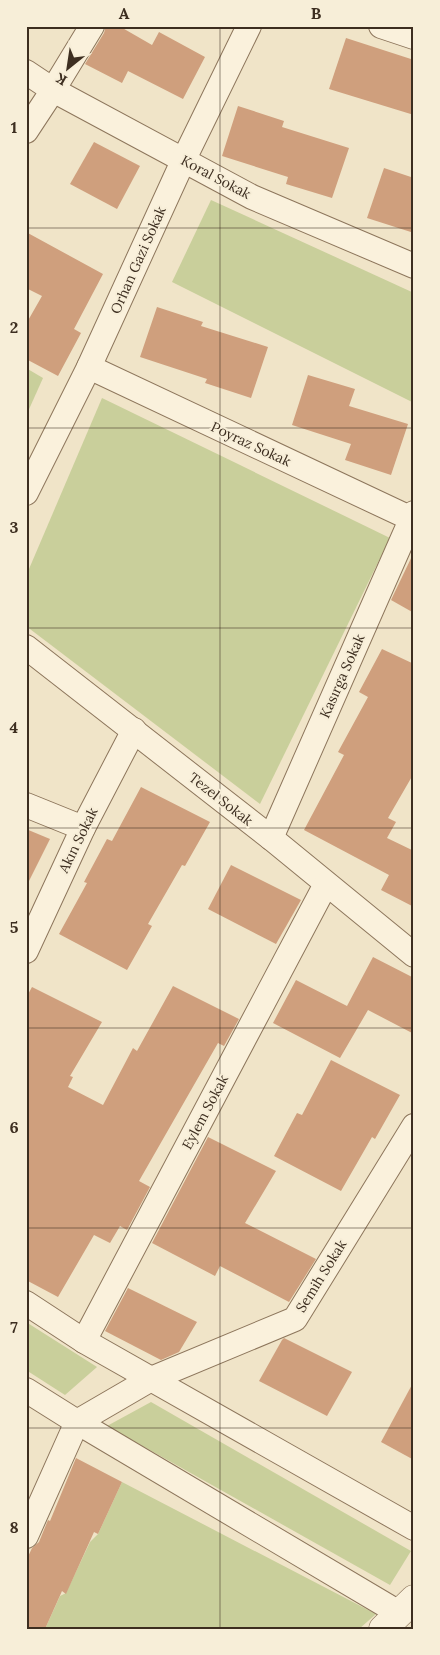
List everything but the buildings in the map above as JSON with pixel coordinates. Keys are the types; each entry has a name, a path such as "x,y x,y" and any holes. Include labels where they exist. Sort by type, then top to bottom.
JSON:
{"street":[{"path":"26,131 54,90 92,26"},
{"name":"Orhan Gazi Sokak","path":"26,493 89,367 184,159 249,26"},
{"path":"381,26 414,37"},
{"name":"Koral Sokak","path":"26,72 54,90 252,197 414,266"},
{"name":"Poyraz Sokak","path":"89,367 413,518"},
{"name":"Kasırga Sokak","path":"271,838 413,518"},
{"name":"Tezel Sokak","path":"26,646 271,838 414,955"},
{"name":"Akın Sokak","path":"26,951 83,828 134,730"},
{"path":"26,806 83,828"},
{"name":"Eylem Sokak","path":"84,1341 326,884"},
{"name":"Semih Sokak","path":"77,1422 151,1379 295,1319 414,1126"},
{"path":"26,1303 84,1341 414,1528"},
{"path":"26,1390 399,1614"},
{"path":"26,1536 77,1422"}],"green space":[{"path":"211,200 414,293 414,403 172,282"},
{"path":"26,368 43,378 26,416"},
{"path":"102,398 390,538 260,804 26,626 26,576"},
{"path":"26,1322 97,1367 65,1395 26,1370"},
{"path":"151,1402 411,1551 390,1585 107,1426"},
{"path":"122,1482 376,1614 359,1629 45,1629 60,1596 66,1593 90,1542 98,1534"}]}
